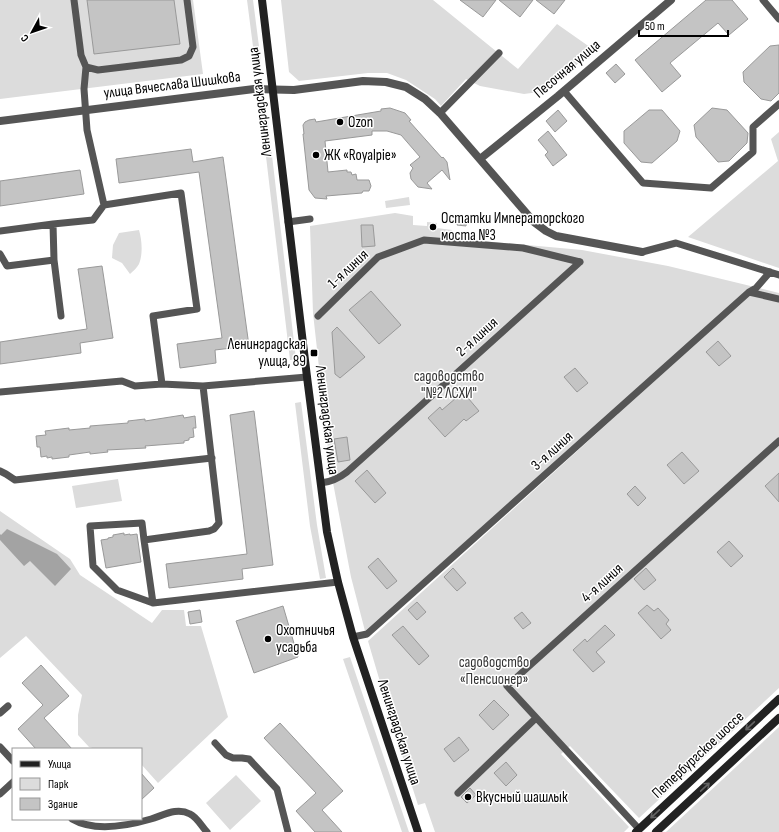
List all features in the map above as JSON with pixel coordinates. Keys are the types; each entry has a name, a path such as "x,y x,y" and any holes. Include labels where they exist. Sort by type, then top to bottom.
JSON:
{"street":[{"name":"Ленинградская улица","path":"262,0 327,532 338,582 353,637 418,832"},
{"name":"Песочная улица","path":"480,159 564,91 671,0"},
{"name":"улица Вячеслава Шишкова","path":"0,121 254,89 300,89 363,81 386,82 406,87 425,99 440,113 534,222 546,231 556,236 642,252"},
{"name":"Петербургское шоссе","path":"638,830 779,699"},
{"name":"Петербургское шоссе","path":"656,832 779,718"}],"lane":[{"path":"74,0 81,55 86,67 84,89 87,130 104,205"},
{"path":"86,67 98,70 181,60 189,56 192,47 187,0"},
{"path":"763,0 779,19"},
{"path":"440,113 499,53"},
{"path":"564,91 644,183 711,188 753,152 753,127 779,104"},
{"path":"0,231 93,220 104,205 181,193 197,310 153,316 162,384"},
{"path":"288,222 310,219"},
{"path":"53,224 54,260 61,316"},
{"name":"1-я линия","path":"318,316 378,257 424,240 523,248 580,262"},
{"path":"642,252 676,243 779,275"},
{"path":"0,254 7,266 54,260"},
{"name":"2-я линия","path":"321,483 338,479 580,262"},
{"name":"3-я линия","path":"353,637 367,634 749,292 756,288 770,272"},
{"path":"749,292 779,299"},
{"path":"0,392 122,381 135,386 162,384 203,386 307,377"},
{"path":"144,540 209,532 217,526 219,522 203,386"},
{"name":"4-я линия","path":"638,830 566,749 506,686 779,441"},
{"path":"0,471 15,480 212,458"},
{"path":"153,604 142,524 90,526 93,566 117,590 153,604 338,582"},
{"path":"0,713 8,706"},
{"path":"458,793 536,719"},
{"path":"214,743 226,755 233,758 249,759 277,789 288,832"},
{"path":"0,747 12,760"},
{"path":"0,794 12,783"},
{"path":"73,820 89,826 122,826 178,811 191,814 207,832"},
{"path":"89,826 95,832"}],"green space":[{"path":"0,0 193,0 203,74 0,99"},
{"path":"247,0 253,0 261,62 255,62"},
{"path":"281,0 433,0 518,69 557,24 594,50 546,91 524,94 480,86 466,79 441,106 435,99 406,80 387,73 368,73 299,81 289,72"},
{"path":"267,113 296,359 290,360 261,114"},
{"path":"779,132 779,268 688,237 778,161 771,139"},
{"path":"409,197 410,205 386,208 385,201"},
{"path":"395,213 413,216 413,225 427,226 427,222 437,223 437,228 452,230 451,238 582,250 668,266 779,293 779,688 639,818 570,746 561,754 629,827 624,832 435,832 425,803 418,805 368,641 618,414 614,410 365,631 351,577 330,467 313,313 310,226"},
{"path":"139,230 142,247 141,256 139,264 130,274 122,263 112,258 113,245 119,233"},
{"path":"301,402 317,525 326,578 320,579 310,526 295,403"},
{"path":"118,479 122,501 76,508 72,486"},
{"path":"0,511 70,559 80,575 152,623 162,610 184,610 186,626 201,626 228,717 158,783 142,765 142,748 92,748 89,747 78,735 78,715 82,695 26,636 0,658"},
{"path":"350,657 409,832 402,832 343,659"},
{"path":"779,727 779,832 666,832"},
{"path":"236,775 261,801 230,830 206,803"}],"shaded area":[{"path":"7,529 57,554 71,569 55,586 30,561 24,566 0,540 0,534 1,535"}],"building":[{"path":"87,0 174,0 180,44 94,54"},
{"path":"460,0 496,0 483,17"},
{"path":"499,0 533,0 520,17"},
{"path":"536,0 565,0 554,14"},
{"path":"706,0 732,0 748,19 729,35 718,23 670,63 681,76 662,92 635,60"},
{"path":"779,45 779,93 771,101 761,99 744,82 743,72 770,46"},
{"path":"616,64 625,74 615,83 606,73"},
{"name":"ЖК «Royalpie»","path":"390,108 405,113 411,120 409,121 442,158 443,157 447,162 450,180 442,170 427,183 432,189 418,187 411,179 410,173 413,168 410,165 420,157 401,135 387,131 372,131 372,135 325,141 328,172 347,170 347,172 351,172 352,175 356,174 357,180 369,180 371,186 369,191 326,196 327,199 315,198 309,190 303,134 303,125 305,122 315,119 316,122 381,111 381,109"},
{"path":"712,108 727,110 748,133 747,143 729,161 718,162 696,137 694,125"},
{"path":"558,110 567,121 555,132 546,121"},
{"path":"649,110 662,110 680,131 677,141 652,163 641,162 624,143 624,131"},
{"path":"548,131 567,155 553,166 545,155 548,152 538,140"},
{"path":"191,149 193,162 223,157 249,346 215,350 216,363 180,368 177,344 222,338 199,172 119,183 116,159"},
{"path":"80,170 84,194 0,206 0,181"},
{"path":"457,216 467,216 466,226 457,225"},
{"path":"361,225 373,225 375,246 362,247"},
{"path":"102,266 113,338 80,343 81,353 0,364 0,342 87,329 78,269"},
{"path":"371,291 401,325 379,344 349,310"},
{"path":"337,327 365,357 340,378 335,374 332,332"},
{"path":"718,341 731,356 719,366 706,352"},
{"path":"575,368 588,383 577,392 564,377"},
{"path":"463,392 479,411 466,421 464,419 445,437 428,418 440,407 442,410"},
{"path":"254,411 273,565 242,569 243,579 169,588 166,564 247,554 230,415"},
{"path":"183,415 184,418 195,416 196,428 193,428 194,437 184,441 184,443 145,446 146,448 107,450 108,452 90,454 90,452 52,459 52,457 47,458 47,456 41,457 40,447 37,447 36,436 46,435 45,431 69,428 69,430 90,428 90,426 128,423 128,421 145,419 145,421"},
{"path":"347,437 350,460 338,462 334,439"},
{"path":"682,452 699,471 684,484 667,465"},
{"path":"367,470 386,493 375,503 355,481"},
{"path":"779,473 779,502 765,486"},
{"path":"635,486 646,498 638,506 627,494"},
{"path":"124,533 124,535 137,534 141,562 106,568 101,540 113,537 113,535"},
{"path":"729,541 743,556 731,567 717,552"},
{"path":"378,558 397,581 387,589 368,567"},
{"path":"453,568 466,583 457,591 444,577"},
{"path":"646,568 656,580 644,590 634,579"},
{"path":"417,602 426,612 417,620 408,610"},
{"path":"647,605 654,611 658,608 669,620 666,624 671,630 661,639 638,613"},
{"name":"Охотничья усадьба","path":"283,606 298,657 254,673 236,621"},
{"path":"200,610 202,622 190,624 188,612"},
{"path":"522,612 531,623 523,629 514,618"},
{"path":"605,625 615,635 596,652 605,662 593,672 573,650 585,639 587,642"},
{"path":"403,626 429,656 419,665 392,635"},
{"path":"41,665 69,696 44,718 71,748 35,748 18,729 43,705 22,683"},
{"path":"494,700 509,715 493,730 479,715"},
{"path":"280,723 343,791 322,810 342,832 315,832 296,811 316,793 264,738"},
{"path":"459,737 469,750 454,762 444,749"},
{"path":"506,762 517,775 506,786 494,773"},
{"path":"142,774 154,788 142,799"},
{"path":"470,788 476,795 467,803 461,797"}],"place":[{"name":"Ozon","path":"340,122"},
{"name":"ЖК «Royalpie»","path":"316,155"},
{"name":"Остатки Императорского моста №3","path":"433,227"},
{"name":"Ленинградская улица, 89","path":"314,353"},
{"name":"Охотничья усадьба","path":"268,639"},
{"name":"Вкусный шашлык","path":"468,797"}],"park label":[{"name":"садоводство \"№2 ЛСХИ\"","path":"449,384"},
{"name":"садоводство «Пенсионер»","path":"494,670"}]}
